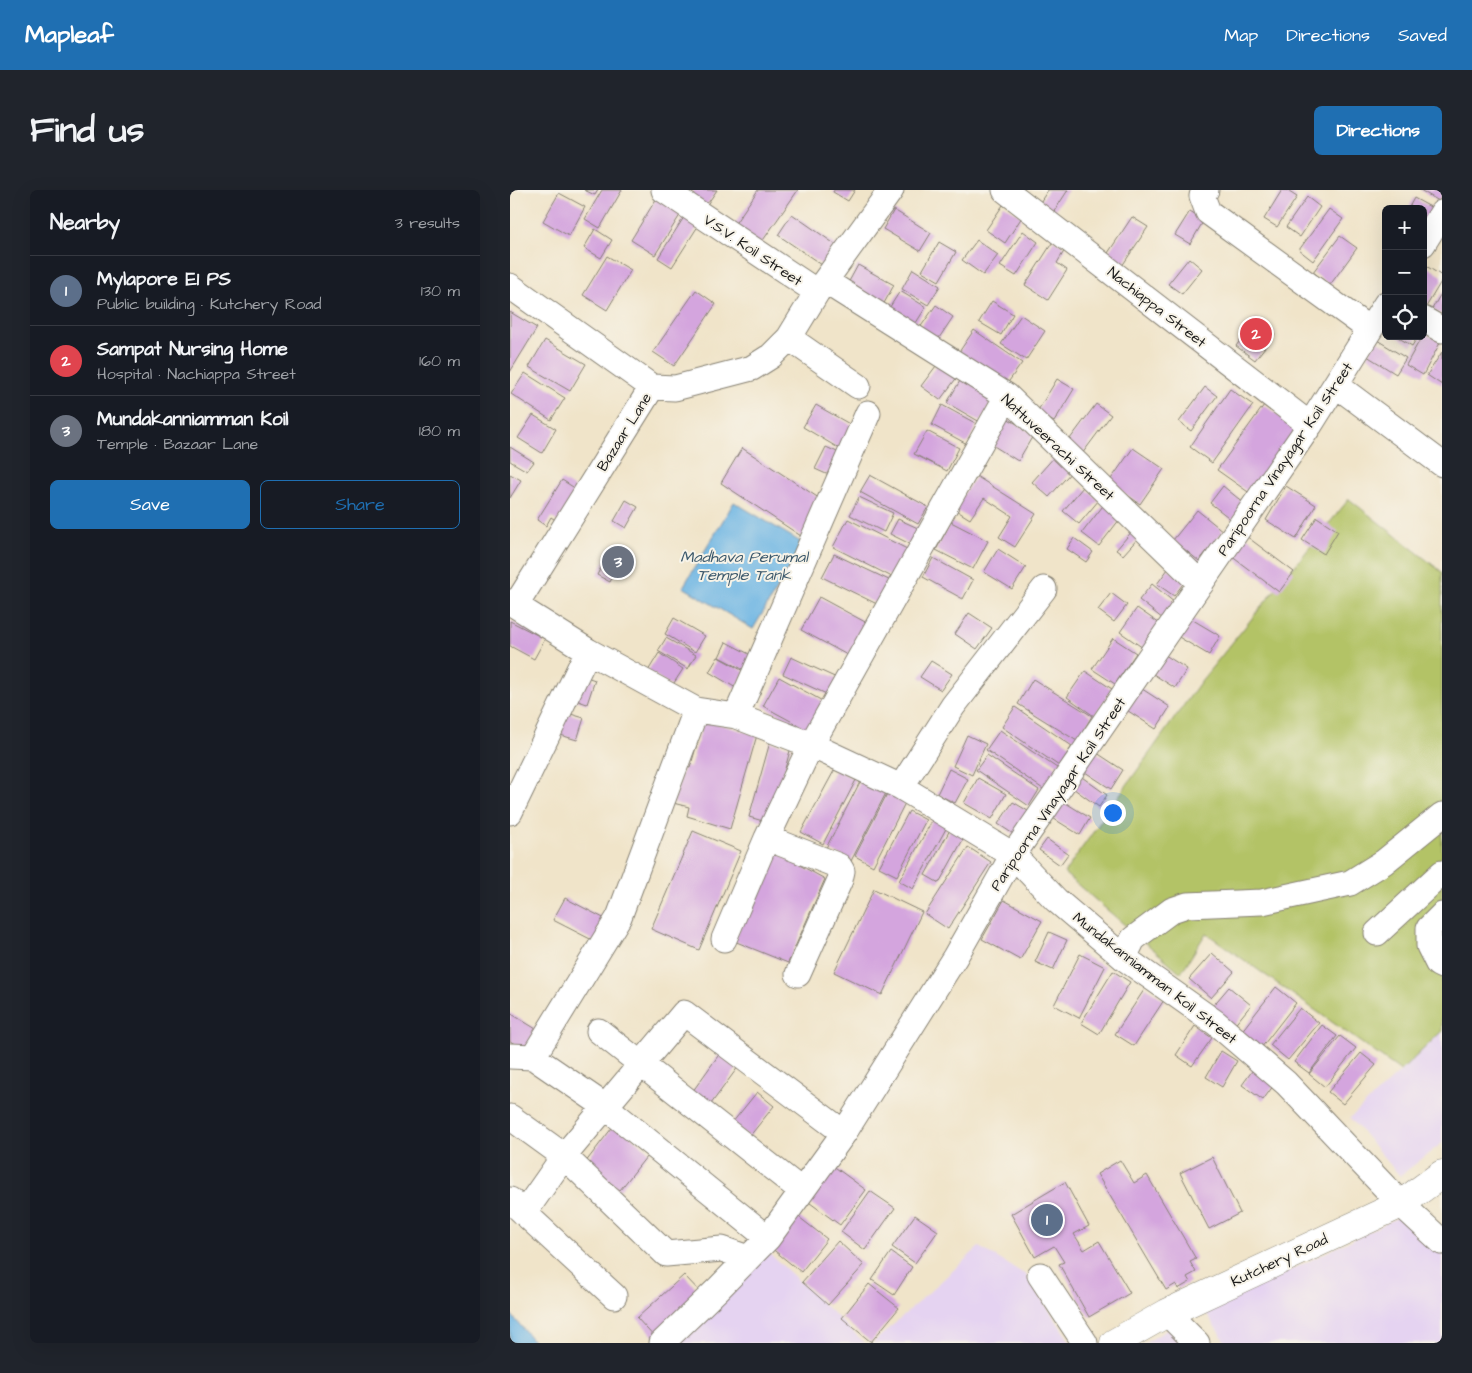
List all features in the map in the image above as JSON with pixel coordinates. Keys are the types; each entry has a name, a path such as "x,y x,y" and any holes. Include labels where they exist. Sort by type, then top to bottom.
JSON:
{"main road":[{"name":"Kutchery Road","path":"1114,1343 1167,1312 1402,1204 1442,1174"}],"street":[{"name":"V.S.V. Koil Street","path":"664,190 821,287"},
{"name":"Bazaar Lane","path":"513,603 652,387 676,388 752,368 771,356 789,338 821,287 891,190"},
{"name":"Nachiappa Street","path":"1005,190 1310,425"},
{"path":"1206,190 1202,196 1208,212 1369,329"},
{"path":"510,286 652,387"},
{"name":"Nattuveerachi Street","path":"821,287 1007,396 1201,584"},
{"name":"Paripoorna Vinayagar Koil Street","path":"662,1343 768,1238 844,1133 955,957 1013,855 1310,425 1382,310"},
{"path":"1427,322 1442,330"},
{"path":"789,338 858,386"},
{"path":"1336,385 1442,464"},
{"path":"724,939 767,838 811,745 1007,396"},
{"path":"736,716 868,413"},
{"path":"901,787 953,706 1044,589"},
{"name":"Mundakanniamman Koil Street","path":"513,603 588,651 696,710 736,716 811,745 901,787 1013,855 1056,900 1124,958 1216,1023 1286,1084 1402,1204 1442,1242"},
{"path":"510,812 588,651"},
{"path":"696,710 619,917 522,1057 606,1107 768,1238"},
{"path":"1124,958 1133,939 1172,910 1187,905 1262,902 1350,883 1384,862 1442,815"},
{"path":"767,838 839,866 842,871 840,880 798,974"},
{"path":"1377,933 1442,873"},
{"path":"1442,915 1428,928 1429,946 1438,964 1442,966"},
{"path":"614,1296 517,1207 564,1156 684,1013 844,1133"},
{"path":"599,1031 802,1191"},
{"path":"510,1117 564,1156 666,1254 722,1249 748,1258"},
{"path":"1040,1275 1085,1343"},
{"path":"1167,1312 1197,1343"}],"shaded area":[{"path":"1442,1031 1442,1143 1400,1176 1350,1118"},
{"path":"1409,1212 1442,1243 1442,1343 1226,1343 1205,1312"},
{"path":"979,1247 1026,1275 1071,1343 873,1343"},
{"path":"768,1252 865,1343 678,1343"},
{"path":"1177,1324 1197,1343 1145,1343"}],"green space":[{"path":"1349,499 1442,572 1442,1031 1401,1071 1206,933 1181,973 1064,873 1201,681"}],"water":[{"name":"Madhava Perumal Temple Tank","path":"734,502 804,544 753,629 683,587"},
{"path":"510,1313 535,1343 510,1343"}],"building":[{"path":"584,190 598,190 595,195"},
{"path":"602,190 622,190 600,228 585,219"},
{"path":"694,190 717,190 706,206 691,195"},
{"path":"758,190 798,190 759,246 732,228"},
{"path":"834,190 855,190 848,201 833,192"},
{"path":"1048,190 1068,190 1051,216 1037,207"},
{"path":"1282,190 1286,190 1297,197 1277,227 1264,219"},
{"path":"1420,190 1442,190 1442,195 1439,201"},
{"path":"559,193 585,207 569,236 543,221"},
{"path":"658,196 682,212 655,255 631,240"},
{"path":"1307,197 1320,207 1300,237 1286,227"},
{"path":"1414,198 1427,205 1410,205"},
{"path":"1003,205 1022,217 1005,243 986,230"},
{"path":"1427,205 1436,210 1427,226"},
{"path":"1329,209 1343,219 1313,261 1299,250"},
{"path":"894,210 931,233 920,251 883,229"},
{"path":"1190,211 1204,220 1190,244 1175,235"},
{"path":"686,214 700,223 672,267 658,258"},
{"path":"792,214 839,247 825,267 778,235"},
{"path":"1132,217 1148,227 1122,266 1106,256"},
{"path":"595,229 612,240 601,258 584,248"},
{"path":"1023,231 1038,242 1016,276 1000,266"},
{"path":"1340,236 1357,248 1330,285 1313,272"},
{"path":"977,240 998,255 983,275 962,260"},
{"path":"1054,240 1066,248 1057,263 1067,270 1048,300 1025,285"},
{"path":"939,242 956,252 939,281 922,271"},
{"path":"607,256 631,270 607,310 583,295"},
{"path":"1189,258 1202,269 1182,294 1168,284"},
{"path":"858,265 894,285 882,307 846,287"},
{"path":"1427,267 1442,276 1442,280 1427,305"},
{"path":"913,269 940,286 928,305 902,289"},
{"path":"696,290 716,304 674,366 653,352"},
{"path":"900,291 926,307 914,326 888,310"},
{"path":"1442,292 1442,315 1432,309"},
{"path":"992,301 1013,314 1001,335 979,322"},
{"path":"936,305 953,317 935,344 917,332"},
{"path":"510,312 537,328 510,372"},
{"path":"1021,315 1045,331 1026,360 1001,344"},
{"path":"1256,319 1275,334 1255,360 1236,346"},
{"path":"974,330 1022,363 1004,388 957,355"},
{"path":"1427,335 1441,341 1423,375 1406,365 1420,340 1427,340"},
{"path":"545,340 586,364 570,391 529,367"},
{"path":"1377,340 1406,358 1396,374 1367,356"},
{"path":"1402,340 1416,340 1412,346"},
{"path":"1442,352 1442,385 1427,375"},
{"path":"939,362 958,376 940,400 921,386"},
{"path":"525,373 565,398 551,420 511,394"},
{"path":"964,374 997,393 980,422 947,403"},
{"path":"1057,379 1074,389 1054,422 1037,412"},
{"path":"1205,387 1217,396 1191,431 1179,422"},
{"path":"1230,389 1253,405 1212,463 1190,447"},
{"path":"1096,404 1111,415 1079,458 1064,447"},
{"path":"816,405 853,426 840,449 803,427"},
{"path":"942,405 977,424 967,444 932,425"},
{"path":"1264,405 1297,429 1251,494 1217,470"},
{"path":"533,415 556,429 542,453 518,438"},
{"path":"1005,417 1034,434 1018,461 989,443"},
{"path":"927,431 959,448 947,471 914,454"},
{"path":"510,447 534,462 527,471 510,461"},
{"path":"826,447 844,455 833,477 815,469"},
{"path":"742,448 825,502 807,540 721,483"},
{"path":"1133,448 1164,469 1140,504 1109,482"},
{"path":"1056,455 1073,470 1049,497 1032,482"},
{"path":"510,474 521,480 510,498"},
{"path":"870,475 928,507 918,524 860,492"},
{"path":"976,476 1036,514 1015,547 999,537 1012,516 984,498 970,519 954,509"},
{"path":"562,480 581,492 561,524 551,517 546,526 537,520"},
{"path":"1223,486 1245,504 1232,520 1210,503"},
{"path":"1286,486 1316,505 1296,539 1266,520"},
{"path":"1083,487 1099,500 1079,524 1063,511"},
{"path":"859,497 893,513 884,532 850,515"},
{"path":"626,500 638,507 626,528 614,521"},
{"path":"1106,502 1123,515 1099,546 1082,533"},
{"path":"1197,510 1223,531 1199,561 1173,540"},
{"path":"1317,517 1338,531 1324,554 1302,540"},
{"path":"848,519 909,550 894,578 833,547"},
{"path":"898,519 920,529 912,545 890,534"},
{"path":"951,522 988,541 973,569 936,550"},
{"path":"1133,530 1140,536 1123,555 1116,550"},
{"path":"1246,536 1294,572 1279,592 1231,556"},
{"path":"1074,538 1093,552 1086,562 1067,549"},
{"path":"998,549 1026,567 1012,589 984,572"},
{"path":"610,550 623,557 610,582 597,575"},
{"path":"834,554 891,581 879,605 822,577"},
{"path":"933,558 973,580 963,599 923,577"},
{"path":"1168,569 1185,581 1174,596 1157,584"},
{"path":"1152,584 1175,603 1163,619 1139,600"},
{"path":"1111,593 1127,605 1114,622 1098,610"},
{"path":"819,597 867,623 849,656 801,630"},
{"path":"1137,608 1163,626 1146,650 1120,632"},
{"path":"969,613 992,628 977,649 955,634"},
{"path":"1188,617 1220,636 1209,655 1177,636"},
{"path":"674,618 705,636 695,652 665,634"},
{"path":"510,621 545,639 534,659 510,646"},
{"path":"666,638 696,655 688,669 658,651"},
{"path":"1113,638 1136,653 1115,684 1092,669"},
{"path":"726,642 753,656 746,671 719,657"},
{"path":"659,653 683,669 672,686 648,671"},
{"path":"1162,653 1187,669 1175,688 1150,672"},
{"path":"718,657 745,672 736,688 709,672"},
{"path":"791,657 841,680 833,697 783,674"},
{"path":"931,661 952,674 941,690 920,677"},
{"path":"1085,671 1112,689 1094,716 1067,697"},
{"path":"578,674 595,680 587,704 570,698"},
{"path":"779,677 828,704 813,733 763,706"},
{"path":"1033,679 1092,716 1077,741 1018,704"},
{"path":"1136,685 1170,707 1156,729 1122,707"},
{"path":"1015,707 1072,746 1059,766 1002,727"},
{"path":"564,712 584,718 577,740 557,734"},
{"path":"704,720 757,735 730,829 687,816 689,807 673,803 684,766 690,768"},
{"path":"1000,730 1060,770 1046,791 986,750"},
{"path":"967,735 986,744 972,775 953,766"},
{"path":"770,742 791,747 770,823 749,817"},
{"path":"1094,751 1123,770 1111,789 1082,770"},
{"path":"987,755 1039,790 1029,806 976,770"},
{"path":"835,769 856,780 823,844 801,832"},
{"path":"949,769 968,779 955,803 937,794"},
{"path":"1079,775 1107,795 1099,807 1070,786"},
{"path":"978,778 1006,794 992,819 964,803"},
{"path":"861,780 886,793 851,861 826,848"},
{"path":"889,790 907,799 873,866 855,856"},
{"path":"1061,800 1090,818 1080,835 1051,817"},
{"path":"1013,802 1033,814 1018,837 998,824"},
{"path":"909,811 926,820 897,876 879,867"},
{"path":"934,817 948,825 913,889 899,881"},
{"path":"951,828 965,836 939,883 925,875"},
{"path":"693,831 741,851 699,950 651,929"},
{"path":"1047,839 1068,854 1060,865 1039,850"},
{"path":"968,847 991,862 948,929 925,914"},
{"path":"772,850 825,879 788,963 734,941"},
{"path":"874,889 922,912 882,995 834,972"},
{"path":"565,898 611,922 600,944 553,920"},
{"path":"1004,900 1042,921 1020,960 982,939"},
{"path":"1049,932 1067,940 1053,970 1035,962"},
{"path":"1212,953 1234,972 1211,998 1189,979"},
{"path":"1080,954 1105,967 1079,1018 1054,1005"},
{"path":"1113,971 1130,982 1099,1034 1081,1023"},
{"path":"1146,987 1164,1000 1134,1046 1115,1034"},
{"path":"1229,987 1251,1005 1233,1027 1211,1008"},
{"path":"1276,987 1296,1003 1261,1048 1241,1032"},
{"path":"1300,1008 1319,1023 1288,1060 1270,1045"},
{"path":"510,1013 541,1032 528,1052 510,1041"},
{"path":"1322,1025 1337,1036 1309,1073 1294,1062"},
{"path":"1195,1026 1212,1038 1192,1066 1176,1055"},
{"path":"1340,1036 1356,1048 1325,1087 1309,1074"},
{"path":"723,1049 741,1063 708,1108 690,1095"},
{"path":"1221,1051 1237,1061 1222,1087 1206,1077"},
{"path":"1361,1053 1376,1065 1343,1104 1328,1092"},
{"path":"1255,1067 1276,1082 1263,1100 1242,1085"},
{"path":"757,1092 774,1106 749,1137 732,1123"},
{"path":"615,1124 650,1152 620,1190 585,1163"},
{"path":"1212,1157 1240,1213 1209,1229 1180,1173"},
{"path":"1120,1160 1134,1183 1147,1175 1196,1259 1190,1262 1196,1272 1187,1277 1190,1282 1178,1289 1176,1284 1166,1290 1097,1174"},
{"path":"832,1165 866,1190 840,1225 806,1200"},
{"path":"1065,1182 1089,1226 1074,1234 1084,1250 1099,1241 1130,1293 1089,1317 1059,1264 1064,1262 1054,1246 1035,1257 1011,1214"},
{"path":"870,1191 895,1208 865,1250 841,1232"},
{"path":"795,1214 827,1239 801,1272 770,1247"},
{"path":"915,1215 938,1231 915,1263 892,1247"},
{"path":"838,1241 864,1265 828,1305 802,1282"},
{"path":"891,1252 912,1267 894,1295 872,1280"},
{"path":"684,1275 703,1295 656,1339 637,1318"},
{"path":"869,1284 899,1308 871,1342 842,1318"}],"place":[{"name":"Sampat Nursing Home","path":"1256,334"},
{"name":"Mundakanniamman Koil","path":"618,562"},
{"name":"Mylapore E1 PS","path":"1047,1220"}]}
